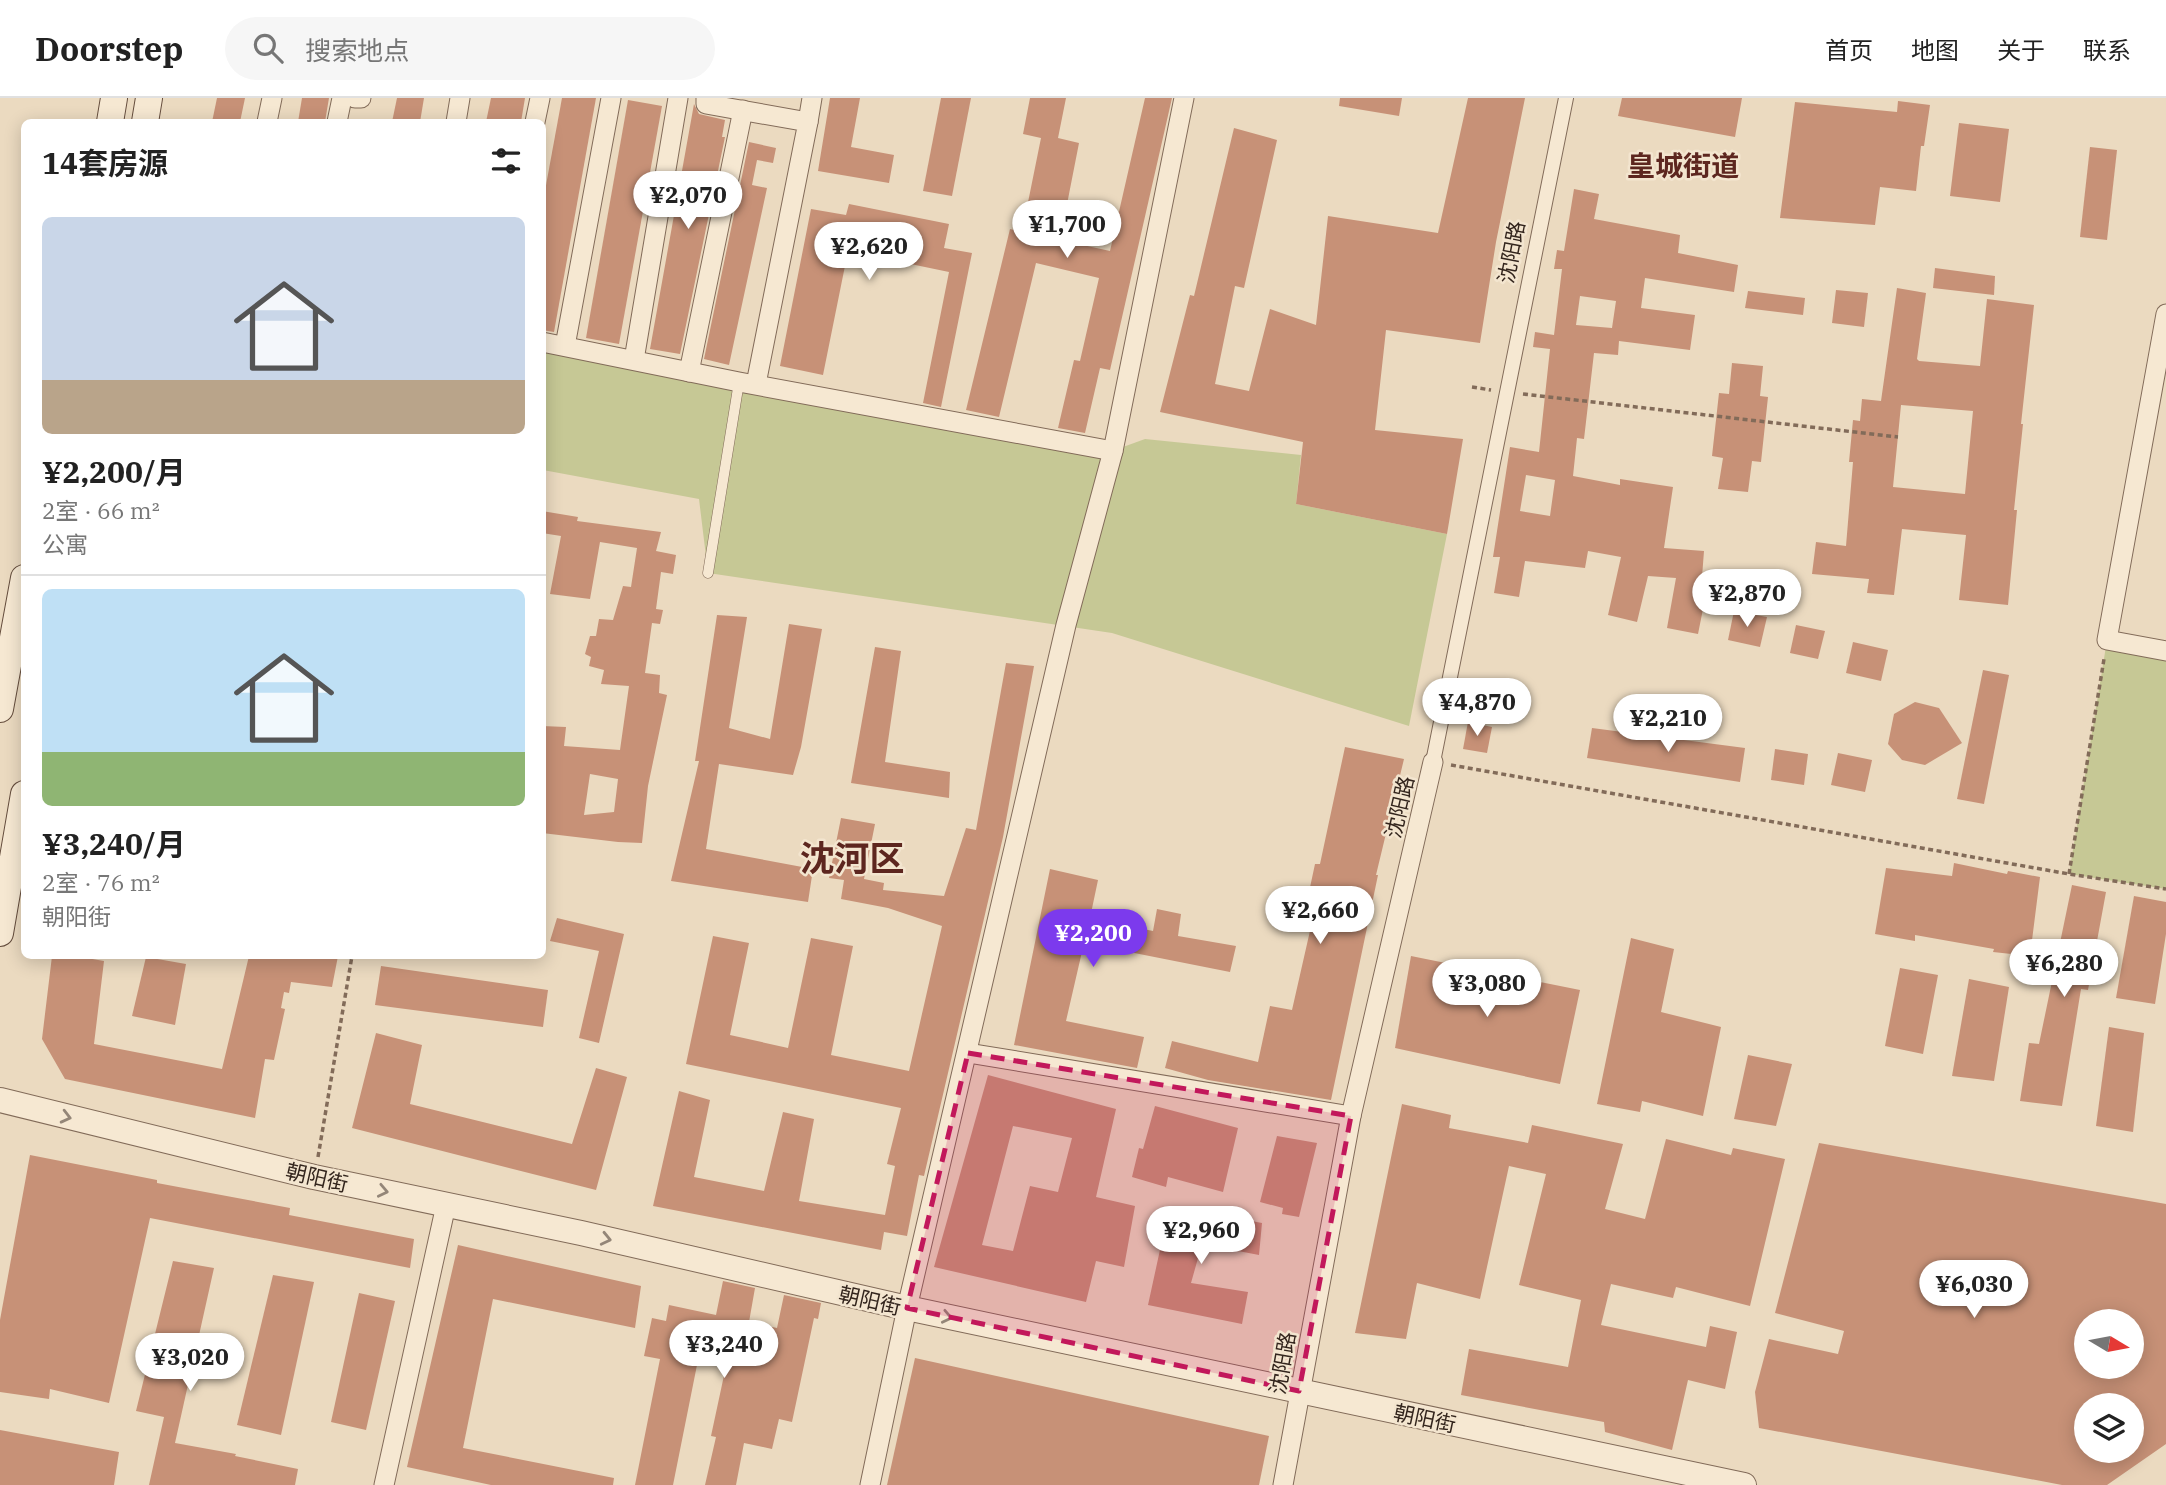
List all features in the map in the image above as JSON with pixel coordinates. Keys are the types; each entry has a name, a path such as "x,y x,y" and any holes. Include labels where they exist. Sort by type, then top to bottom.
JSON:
{"main road":[{"path":"110,119 114,98"},
{"path":"146,119 149,98"},
{"path":"0,709 21,594"},
{"path":"0,933 21,811"}],"street":[{"path":"268,119 272,98"},
{"path":"338,119 342,98"},
{"path":"355,98 361,98"},
{"path":"456,119 460,98"},
{"path":"536,119 540,98"},
{"path":"565,346 611,98"},
{"path":"634,360 678,98"},
{"path":"706,98 706,104 807,122"},
{"path":"747,383 812,98"},
{"path":"870,1485 907,1308 1066,625 1112,451 1184,98"},
{"name":"沈阳路","path":"1283,1485 1351,1116 1433,762 1566,98"},
{"path":"689,372 743,110"},
{"path":"2166,314 2107,640 2166,651"},
{"path":"546,343 1112,451"},
{"path":"968,1053 1351,1116"},
{"name":"朝阳街","path":"0,1100 314,1177 581,1233 907,1308 1744,1485"},
{"path":"383,1485 446,1205"}],"lane":[{"path":"708,573 747,383"}],"path":[{"path":"1472,387 1898,437"},
{"path":"2069,874 2107,640"},
{"path":"1433,762 2166,889"},
{"path":"314,1177 351,959"}],"highlighted area":[{"path":"968,1053 1351,1116 1299,1391 907,1308"}],"green space":[{"path":"546,343 1112,451 1145,439 1301,455 1296,504 1447,534 1409,726 1112,633 708,573 699,499 546,471"},
{"path":"2107,640 2166,651 2166,889 2069,874"}],"building":[{"path":"217,98 245,98 241,119 213,119"},
{"path":"302,98 329,98 326,119 298,119"},
{"path":"397,98 424,98 420,119 393,119"},
{"path":"491,98 525,98 522,119 487,119"},
{"path":"562,98 596,98 554,332 546,331 546,185"},
{"path":"830,98 860,98 851,147 894,155 889,183 818,171"},
{"path":"941,98 971,98 952,196 923,191"},
{"path":"1030,98 1066,98 1058,138 1079,143 1060,240 1110,251 1145,98 1172,98 1110,370 1100,368 1085,433 1058,428 1074,360 1080,361 1099,278 1036,263 999,417 966,410 1010,229 1022,232 1041,138 1023,134"},
{"path":"1340,98 1402,98 1399,116 1339,106"},
{"path":"1468,98 1525,98 1496,242 1480,343 1386,330 1375,430 1463,439 1447,534 1296,504 1303,442 1160,412 1190,295 1194,296 1234,128 1277,140 1244,288 1235,286 1215,384 1249,391 1270,309 1316,325 1328,216 1438,233"},
{"path":"1622,98 1742,98 1735,137 1618,116"},
{"path":"628,100 662,106 619,344 586,338"},
{"path":"1898,101 1930,105 1924,146 1921,146 1916,191 1880,187 1875,225 1780,218 1795,102 1897,112"},
{"path":"694,104 699,114 725,120 722,137 725,137 680,354 650,349"},
{"path":"1959,123 2009,129 2000,202 1950,196"},
{"path":"749,142 776,148 773,163 757,160 752,185 767,188 729,365 704,359"},
{"path":"2090,147 2117,150 2107,240 2080,237"},
{"path":"1574,189 1599,194 1594,219 1680,235 1678,253 1738,265 1734,292 1645,278 1641,308 1695,315 1690,350 1619,341 1618,355 1594,353 1584,439 1577,438 1573,476 1620,485 1620,479 1673,487 1664,548 1704,551 1700,603 1704,604 1698,634 1667,628 1676,578 1648,576 1637,622 1608,615 1621,557 1588,551 1585,568 1525,561 1519,597 1494,593 1500,557 1493,557 1510,447 1539,452 1550,349 1533,347 1535,332 1554,335 1562,269 1554,269 1557,250 1564,251","holes":["1580,296 1616,301 1612,328 1576,325","1526,475 1555,480 1550,516 1520,511"]},
{"path":"849,204 949,224 944,248 972,253 941,407 923,403 949,272 848,251 823,375 780,366 811,209 846,215"},
{"path":"1935,268 1995,276 1994,295 1933,288"},
{"path":"1897,288 1926,293 1917,359 1919,361 1980,366 1987,299 2034,305 2021,424 2014,510 2017,510 2008,605 1959,600 1966,535 1902,529 1894,595 1867,593 1869,579 1812,574 1816,542 1846,546 1853,462 1849,462 1853,420 1860,421 1862,399 1881,401","holes":["1901,405 1973,411 1965,494 1893,487"]},
{"path":"1836,290 1868,293 1864,327 1832,323"},
{"path":"1748,291 1805,298 1803,315 1745,308"},
{"path":"1732,363 1763,366 1760,396 1768,397 1761,462 1752,461 1748,492 1718,489 1723,458 1712,456 1719,393 1729,394"},
{"path":"546,512 578,517 577,521 661,532 656,551 676,555 673,574 661,572 656,609 663,610 660,624 652,623 645,673 660,675 659,693 667,695 648,786 642,843 546,833 546,726 566,727 564,746 620,750 629,686 601,684 604,670 589,666 591,657 585,654 590,636 596,636 599,619 613,620 623,586 631,587 637,548 600,542 590,599 550,594 561,536 546,534","holes":["590,774 618,779 614,812 584,815"]},
{"path":"1734,611 1767,617 1760,647 1728,640"},
{"path":"717,615 747,617 729,728 770,739 789,624 822,629 801,747 793,775 719,764 706,849 813,869 808,902 671,881 699,761 695,761"},
{"path":"1796,625 1825,631 1818,659 1790,653"},
{"path":"1853,642 1888,650 1881,681 1846,673"},
{"path":"875,647 901,651 885,762 950,772 949,798 851,783"},
{"path":"1006,663 1034,666 1003,837 924,1176 919,1175 907,1236 884,1232 881,1250 653,1206 679,1091 710,1100 694,1177 764,1191 783,1112 814,1119 799,1201 885,1215 895,1166 887,1164 901,1108 686,1064 713,936 749,943 730,1035 788,1048 811,938 853,946 831,1055 909,1071 942,926 888,908 841,899 844,880 829,878 841,818 875,824 864,879 884,883 883,890 944,896 966,828 976,830"},
{"path":"1983,670 2009,675 1984,804 1957,799"},
{"path":"1915,702 1939,708 1962,743 1925,765 1902,760 1888,744 1894,714"},
{"path":"1468,722 1492,727 1487,753 1463,749"},
{"path":"1592,728 1745,748 1740,782 1587,758"},
{"path":"1345,747 1404,759 1376,875 1331,1100 1208,1080 1165,1068 1172,1041 1258,1062 1270,1006 1292,1010 1312,922 1303,920 1315,864 1320,864"},
{"path":"1775,749 1808,754 1804,785 1771,780"},
{"path":"1838,753 1872,760 1865,792 1831,785"},
{"path":"1954,863 2007,874 2008,871 2040,877 2030,956 1993,952 1994,949 1915,935 1915,941 1875,934 1886,868 1952,876"},
{"path":"1050,869 1098,880 1090,918 1153,931 1157,909 1181,914 1178,936 1236,946 1230,972 1084,943 1066,1021 1144,1037 1137,1068 1014,1045"},
{"path":"2072,885 2106,892 2088,990 2081,989 2062,1106 2020,1101 2029,1043 2039,1044"},
{"path":"2134,896 2166,902 2166,934 2155,1004 2116,998"},
{"path":"557,918 624,934 599,1043 579,1038 599,951 550,941"},
{"path":"1631,938 1674,949 1661,1012 1721,1027 1703,1116 1642,1101 1640,1112 1597,1104"},
{"path":"1411,956 1580,990 1560,1084 1395,1048"},
{"path":"52,959 92,959 104,961 94,1044 222,1069 248,959 337,959 332,987 291,982 289,993 284,992 281,1008 285,1009 274,1060 265,1059 255,1118 65,1079 42,1039"},
{"path":"146,959 186,964 175,1025 132,1016"},
{"path":"381,966 548,990 543,1027 375,1005"},
{"path":"1900,968 1938,975 1923,1054 1885,1046"},
{"path":"1969,979 2009,987 1994,1081 1952,1076"},
{"path":"2109,1027 2144,1033 2133,1132 2096,1126"},
{"path":"376,1033 422,1045 410,1104 572,1144 596,1068 627,1077 596,1190 352,1128"},
{"path":"1748,1055 1792,1064 1776,1126 1734,1119"},
{"path":"988,1075 1116,1109 1096,1197 1135,1206 1124,1267 1096,1261 1086,1302 934,1267","holes":["1013,1126 1072,1138 1058,1192 1030,1186 1013,1251 982,1245"]},
{"path":"1402,1104 1451,1115 1449,1128 1528,1143 1532,1125 1623,1144 1605,1209 1645,1219 1666,1139 1731,1155 1733,1148 1785,1159 1750,1306 1676,1287 1673,1298 1611,1284 1601,1325 1706,1347 1710,1326 1737,1332 1725,1389 1688,1380 1672,1450 1605,1432 1604,1422 1461,1395 1469,1349 1568,1367 1581,1300 1519,1285 1546,1174 1509,1166 1480,1299 1417,1283 1406,1339 1355,1333"},
{"path":"1155,1106 1238,1128 1223,1192 1168,1177 1166,1187 1132,1177 1139,1148 1143,1149"},
{"path":"1277,1136 1317,1143 1299,1217 1282,1214 1283,1208 1260,1202"},
{"path":"1819,1143 2166,1204 2166,1444 2144,1459 2144,1393 2074,1393 2074,1463 2139,1463 2107,1485 2062,1485 1759,1428 1755,1392 1769,1339 1838,1354 1844,1331 1775,1313"},
{"path":"30,1155 290,1208 289,1215 414,1239 410,1268 150,1218 109,1403 50,1389 49,1399 0,1392 0,1320"},
{"path":"1168,1213 1217,1224 1219,1215 1262,1223 1259,1255 1202,1244 1191,1283 1248,1292 1242,1324 1148,1305"},
{"path":"458,1245 641,1286 635,1328 493,1299 463,1448 614,1478 613,1485 491,1485 407,1467"},
{"path":"173,1261 214,1268 175,1443 298,1469 295,1485 149,1485 164,1417 136,1411"},
{"path":"273,1275 314,1282 281,1435 237,1425"},
{"path":"723,1281 755,1288 749,1322 777,1328 784,1295 821,1303 818,1319 814,1318 792,1422 779,1419 772,1449 744,1443 736,1485 705,1485 716,1437 711,1436 726,1366 698,1360 673,1485 635,1485 660,1359 644,1356 652,1318 666,1321 669,1305 716,1315"},
{"path":"359,1293 395,1301 366,1430 331,1422"},
{"path":"915,1358 1269,1436 1259,1485 887,1485"},
{"path":"0,1430 119,1452 114,1485 0,1485"}],"district":[{"name":"皇城街道","path":"1683,165"},
{"name":"沈河区","path":"852,858"}]}
